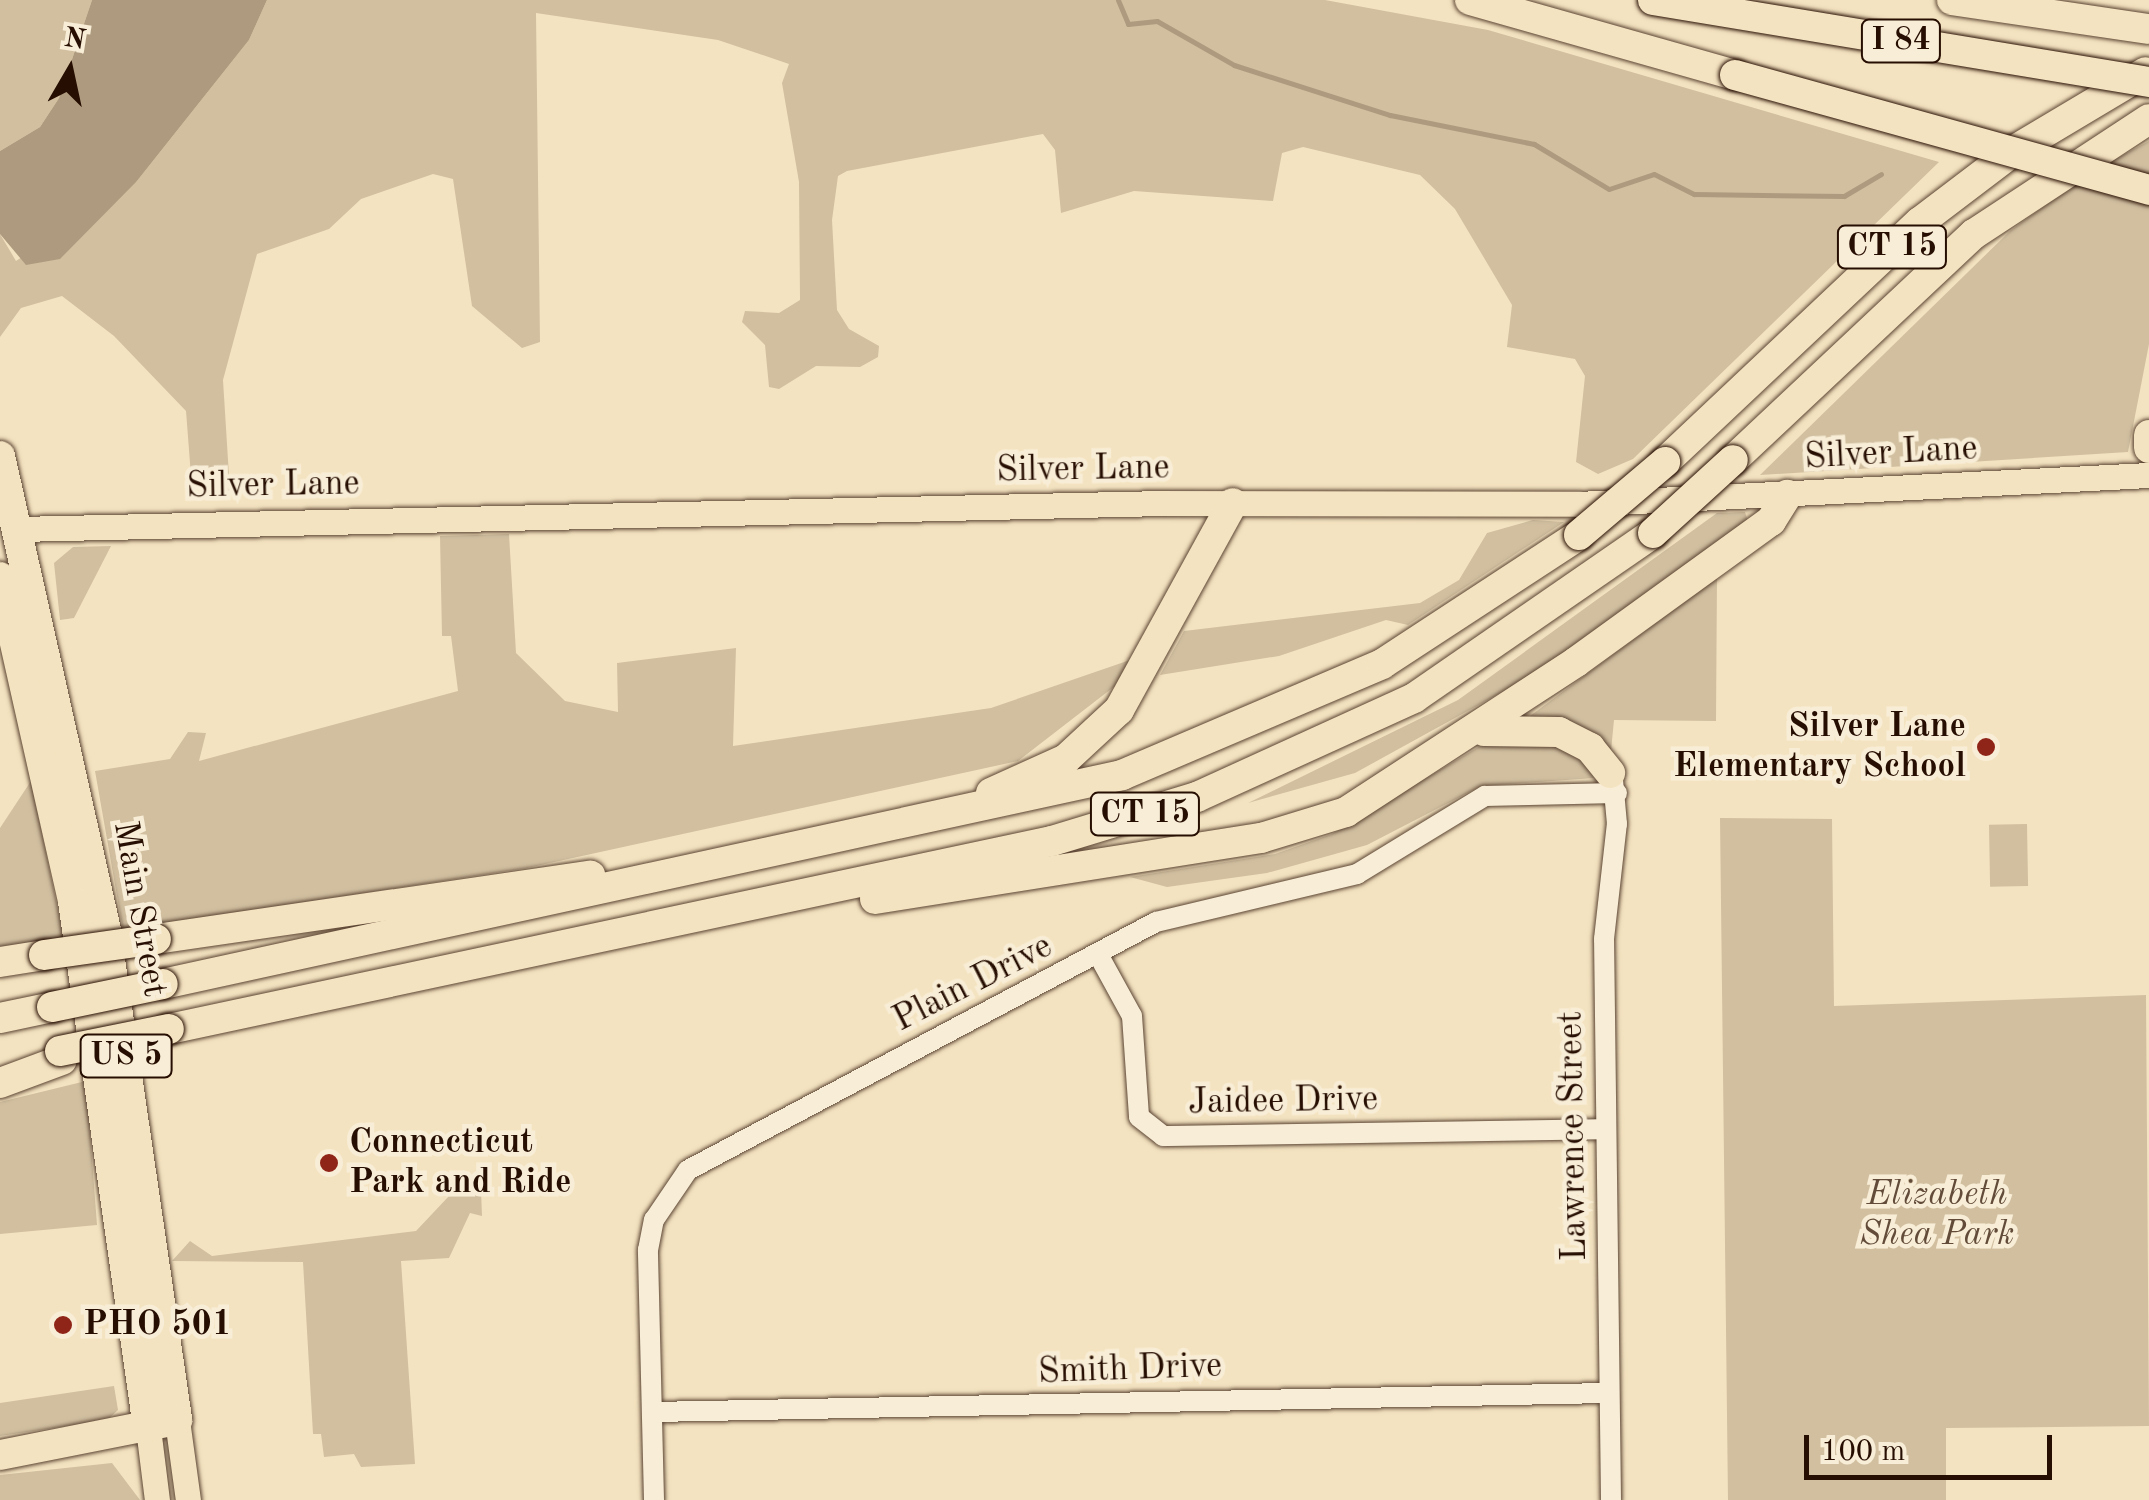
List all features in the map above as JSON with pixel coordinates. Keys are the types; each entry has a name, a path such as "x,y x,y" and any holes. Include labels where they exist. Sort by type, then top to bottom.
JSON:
{"highway":[{"path":"1470,0 2149,190"},
{"name":"I 84","path":"1653,0 2149,82"},
{"path":"1952,0 2149,29"},
{"name":"CT 15","path":"0,1018 1066,792 1226,738 1382,664 1578,535 1665,462 1920,222 2015,150 2149,70"},
{"name":"CT 15","path":"0,1064 61,1056 112,1040 1052,841 1227,786 1428,690 1653,534 1974,234 2149,119"},
{"path":"2149,435 2149,448"},
{"name":"Main Street","path":"0,456 9,530 100,898 162,1424"},
{"path":"576,943 698,935 1285,834 1380,796 1476,732 1771,521 1786,495"},
{"path":"821,845 1004,789 1087,744 1134,688 1233,503"},
{"name":"Main Street","path":"0,577 67,872 137,1233"},
{"path":"1476,732 1559,732 1613,783"},
{"path":"0,962 466,891 737,862"},
{"path":"0,1082 61,1056"},
{"path":"0,1456 162,1424"}],"main road":[{"name":"Silver Lane","path":"9,530 1786,495 2149,475"},
{"name":"Main Street","path":"157,1500 162,1424"},
{"name":"Main Street","path":"162,1424 188,1500"}],"street":[{"name":"Plain Drive","path":"654,1500 648,1250 667,1193 688,1170 1198,908 1357,874 1485,796 1613,783"},
{"name":"Lawrence Street","path":"1612,1500 1604,939 1613,783"},
{"name":"Jaidee Drive","path":"1099,956 1132,1016 1139,1118 1163,1136 1606,1129"},
{"name":"Smith Drive","path":"653,1412 1609,1393"}],"green space":[{"path":"0,0 92,0 59,98 40,127 0,151"},
{"path":"267,0 1325,0 1488,30 1939,162 1633,459 1598,474 1576,462 1585,376 1575,359 1507,347 1512,305 1455,209 1420,175 1303,147 1282,153 1273,201 1134,191 1061,213 1055,150 1043,134 847,171 838,176 832,220 837,310 849,329 879,346 878,357 860,367 816,366 779,389 769,387 765,345 742,322 745,311 779,313 800,300 799,182 782,83 789,64 718,40 536,13 540,342 522,348 472,306 453,179 433,174 361,199 329,229 257,254 223,380 230,492 192,489 186,411 114,336 62,296 21,308 0,337 0,234 16,261 137,181 249,40"},
{"path":"2149,141 2149,179 2103,166"},
{"path":"2076,183 2149,203 2149,344 2128,452 1760,475 2010,231"},
{"path":"1745,512 1750,528 1513,686 1355,773 1248,803 1458,700 1717,513"},
{"path":"1533,520 1564,522 1408,625 1386,620 1279,656 1160,675 1184,631 1420,603 1459,580 1487,533"},
{"path":"509,534 516,653 565,701 618,712 617,663 736,648 733,746 991,708 1130,660 1115,686 1018,761 527,868 123,930 95,771 170,759 188,732 206,733 199,761 458,691 451,636 442,636 440,536"},
{"path":"111,546 74,618 60,620 54,563 73,547"},
{"path":"1717,578 1716,721 1614,720 1611,751 1530,716"},
{"path":"1492,739 1575,747 1594,778 1481,786 1367,845 1267,873 1167,887 1130,877 1275,854 1332,834"},
{"path":"31,781 64,939 0,948 0,828"},
{"name":"Elizabeth Shea Park","path":"1720,818 1832,819 1834,1006 2146,995 2149,1426 1946,1428 1946,1500 1728,1500"},
{"path":"2027,824 2028,886 1990,887 1989,825"},
{"path":"86,1081 97,1225 0,1234 0,1102"},
{"path":"466,1178 481,1190 482,1216 470,1213 449,1258 401,1261 415,1464 361,1467 354,1454 324,1457 321,1434 313,1434 303,1262 172,1261 190,1241 212,1256 416,1231"},
{"path":"114,1386 118,1410 107,1420 0,1436 0,1403"},
{"path":"112,1463 140,1500 0,1500 0,1475"}],"shaded area":[{"path":"92,0 267,0 249,40 137,181 60,259 26,265 0,234 0,151 40,127 59,98"}],"waterway":[{"path":"1118,0 1128,24 1157,21 1234,65 1390,115 1534,144 1609,189 1654,174 1694,194 1844,196 1881,174"}],"place":[{"name":"Silver Lane Elementary School","path":"1986,747"},
{"name":"Connecticut Park and Ride","path":"329,1163"},
{"name":"PHO 501","path":"63,1325"}]}
